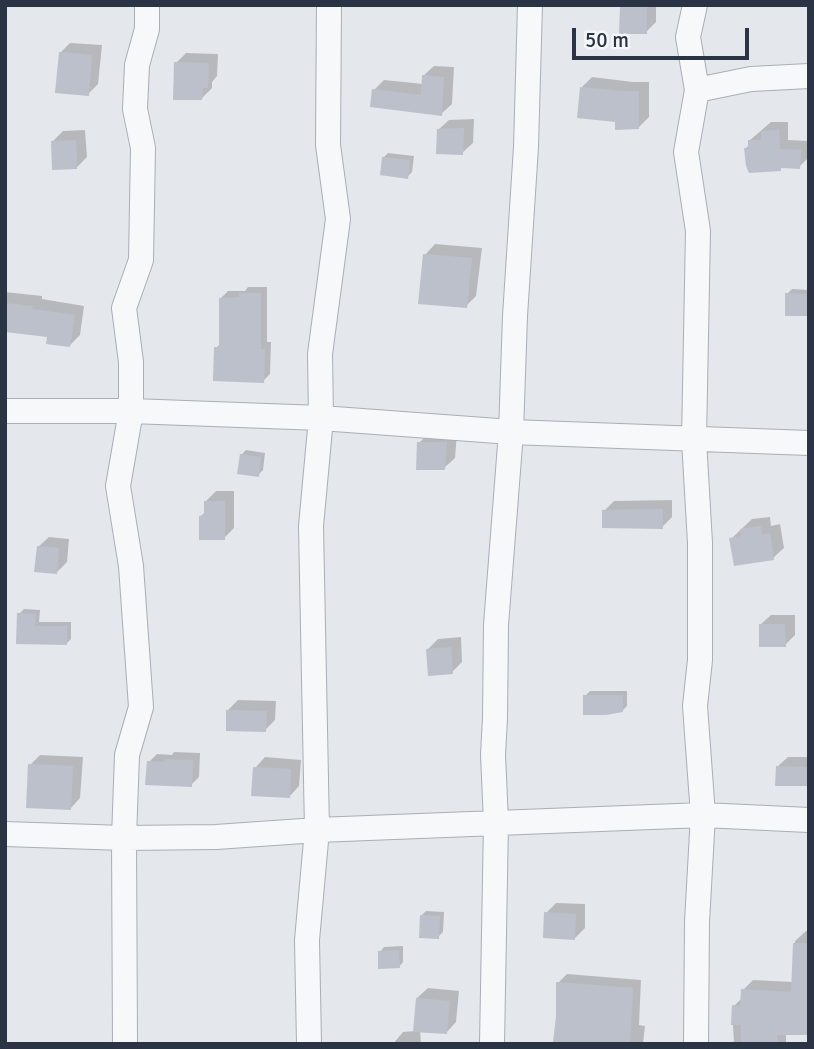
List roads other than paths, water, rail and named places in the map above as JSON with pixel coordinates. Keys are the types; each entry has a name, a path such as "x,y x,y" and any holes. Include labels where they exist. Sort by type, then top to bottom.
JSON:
{"street":[{"path":"125,1044 124,838 127,755 141,707 131,566 118,486 131,411 131,362 124,308 141,260 143,148 135,109 137,65 147,29 147,5"},
{"path":"309,1044 307,940 317,830 312,526 321,418 320,354 338,219 328,145 329,5"},
{"path":"492,1044 496,625 511,432 515,316 526,147 530,5"},
{"path":"695,5 688,37 697,90 686,152 698,231 695,440 700,542 700,660 695,706 703,815 697,922 696,1044"},
{"path":"697,90 751,79 809,76"},
{"path":"5,411 131,411 321,418 511,432 809,443"},
{"path":"5,834 124,838 216,837 317,830 703,815 809,820"}]}
